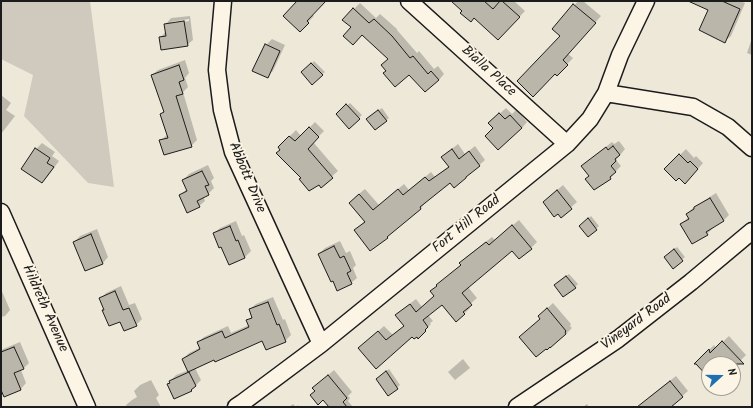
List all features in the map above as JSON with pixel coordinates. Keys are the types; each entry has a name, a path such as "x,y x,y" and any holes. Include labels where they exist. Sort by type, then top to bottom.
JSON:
{"street":[{"name":"Abbott Drive","path":"223,1 218,70 222,110 233,152 321,344"},
{"name":"Bialla Place","path":"409,1 567,144"},
{"name":"Fort Hill Road","path":"236,407 321,344 567,144 590,119 606,93 620,56 646,1"},
{"path":"606,93 693,107 728,127 752,148"},
{"name":"Hildreth Avenue","path":"1,212 87,407"},
{"name":"Vineyard Road","path":"517,407 618,339 691,282 752,231"}],"shaded area":[{"path":"1,1 90,1 114,187 88,183 24,116 33,75 1,59"}],"building":[{"path":"297,1 326,1 307,21 309,23 300,32 283,16"},
{"path":"451,1 484,1 493,9 500,1 502,1 520,17 498,40 474,18 471,22 460,13 462,11"},
{"path":"688,1 722,1 740,9 725,43 699,30 708,10"},
{"path":"573,4 596,23 563,60 568,65 557,76 555,74 533,97 517,81 560,36 552,29"},
{"path":"353,8 369,23 374,19 392,36 410,58 413,56 428,74 431,71 439,80 425,92 409,75 395,87 383,73 386,71 381,65 388,59 362,35 353,45 343,36 351,27 342,20"},
{"path":"184,21 188,46 161,50 159,37 166,36 164,24"},
{"path":"265,44 280,51 268,78 252,71"},
{"path":"311,63 323,75 312,85 301,72"},
{"path":"179,65 184,80 179,82 183,94 176,96 192,147 164,155 159,140 168,138 160,114 164,112 151,75"},
{"path":"346,104 360,119 349,129 336,114"},
{"path":"378,110 387,121 375,130 366,119"},
{"path":"499,113 505,119 510,115 522,128 498,150 485,136 493,128 488,123"},
{"path":"309,127 319,137 308,149 333,178 321,188 319,185 309,191 299,179 301,178 276,153 280,150 278,147 289,136 295,141"},
{"path":"613,146 620,155 615,159 616,161 611,166 616,172 610,177 611,179 594,190 585,179 589,176 581,166 606,147 608,150"},
{"path":"35,148 50,158 47,163 54,167 42,183 21,169"},
{"path":"452,149 459,159 469,151 480,166 454,188 450,183 420,207 421,209 387,237 388,238 370,251 354,230 365,222 349,203 359,194 373,210 398,189 403,195 425,177 429,181 449,167 441,157"},
{"path":"679,154 688,163 690,161 698,169 685,184 679,178 676,181 664,169"},
{"path":"202,171 209,185 205,186 209,195 197,201 200,207 187,213 179,195 187,191 182,180"},
{"path":"557,190 572,209 561,218 558,214 554,217 543,202"},
{"path":"710,198 724,221 706,232 708,235 692,244 680,224 689,219 686,214 694,209 694,207"},
{"path":"588,218 597,230 588,237 579,226"},
{"path":"512,225 532,249 519,259 512,251 462,293 472,305 463,312 465,314 456,322 442,305 423,320 428,327 418,339 417,337 414,339 412,337 376,369 358,348 378,331 386,340 404,326 395,315 410,304 416,312 434,296 430,291 461,265 459,263 486,242 489,245"},
{"path":"230,226 236,241 238,240 245,258 229,265 221,247 219,248 213,233"},
{"path":"91,234 103,264 85,271 73,242"},
{"path":"334,246 340,258 344,256 351,271 347,273 352,284 337,291 333,281 331,282 318,254"},
{"path":"674,249 683,261 673,269 664,257"},
{"path":"566,276 576,288 563,297 554,285"},
{"path":"115,291 123,310 129,308 137,326 124,331 120,322 109,326 102,310 104,310 99,298"},
{"path":"268,302 277,325 279,324 286,342 266,350 262,341 215,362 214,360 188,372 182,359 200,349 197,342 222,331 225,338 249,327 246,320 252,318 249,309"},
{"path":"547,308 566,331 566,334 550,348 547,350 546,349 536,357 519,337 540,319 538,316"},
{"path":"722,341 736,356 702,356 709,349 710,353"},
{"path":"14,347 24,369 14,373 21,390 4,397 1,390 1,352"},
{"path":"701,357 701,369 696,364 694,364"},
{"path":"386,371 398,389 388,396 376,379"},
{"path":"189,372 196,386 191,390 192,391 174,399 167,384 170,383 169,381"},
{"path":"328,375 347,398 343,402 347,407 329,407 323,400 318,405 310,395 315,391 312,388"},
{"path":"670,381 683,397 671,407 637,407"}]}
